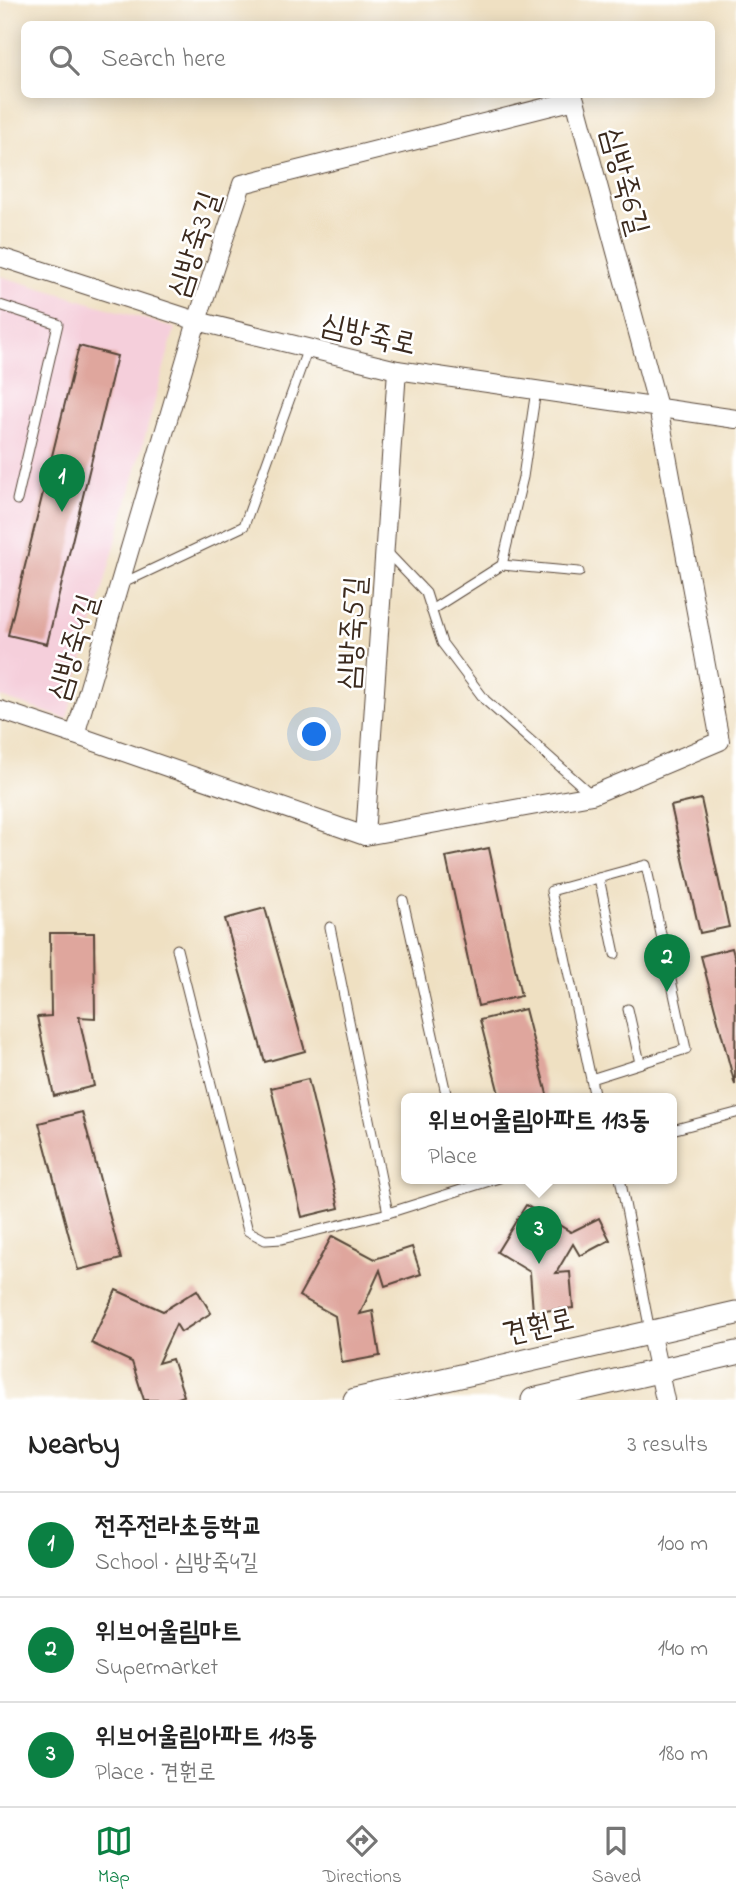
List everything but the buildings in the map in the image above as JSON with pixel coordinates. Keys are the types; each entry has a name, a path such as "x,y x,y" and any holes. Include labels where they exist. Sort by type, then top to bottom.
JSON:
{"street":[{"name":"심방죽6길","path":"242,184 575,100 658,407"},
{"name":"심방죽3길","path":"197,321 242,184"},
{"name":"심방죽로","path":"0,257 197,321 397,370 736,419"},
{"name":"심방죽4길","path":"197,321 75,735 365,836"},
{"name":"심방죽5길","path":"365,836 397,370"},
{"path":"365,836 592,795 720,741 658,407"},
{"path":"0,710 75,735"},
{"name":"견훤로","path":"355,1400 736,1312"},
{"path":"650,1331 665,1400"},
{"path":"533,1400 736,1353"}],"lane":[{"path":"0,305 58,324 17,500"},
{"path":"119,586 244,526 308,348"},
{"path":"502,565 523,477 536,390"},
{"path":"384,550 426,593 442,643 485,700 592,795"},
{"path":"431,610 502,565 579,572"},
{"path":"591,1079 686,1049 646,865 551,891 594,1093"},
{"path":"599,877 615,954"},
{"path":"403,900 446,1093"},
{"path":"330,927 388,1213"},
{"path":"177,949 248,1231 265,1240 282,1239 388,1213 463,1184"},
{"path":"628,1009 640,1063"},
{"path":"677,1129 736,1113"},
{"path":"621,1184 650,1331"}],"shaded area":[{"path":"0,276 175,328 67,719 0,697"}],"place":[{"name":"전주전라초등학교","path":"62,512"},
{"name":"위브어울림마트","path":"667,992"},
{"name":"위브어울림아파트 113동","path":"539,1264"}]}
